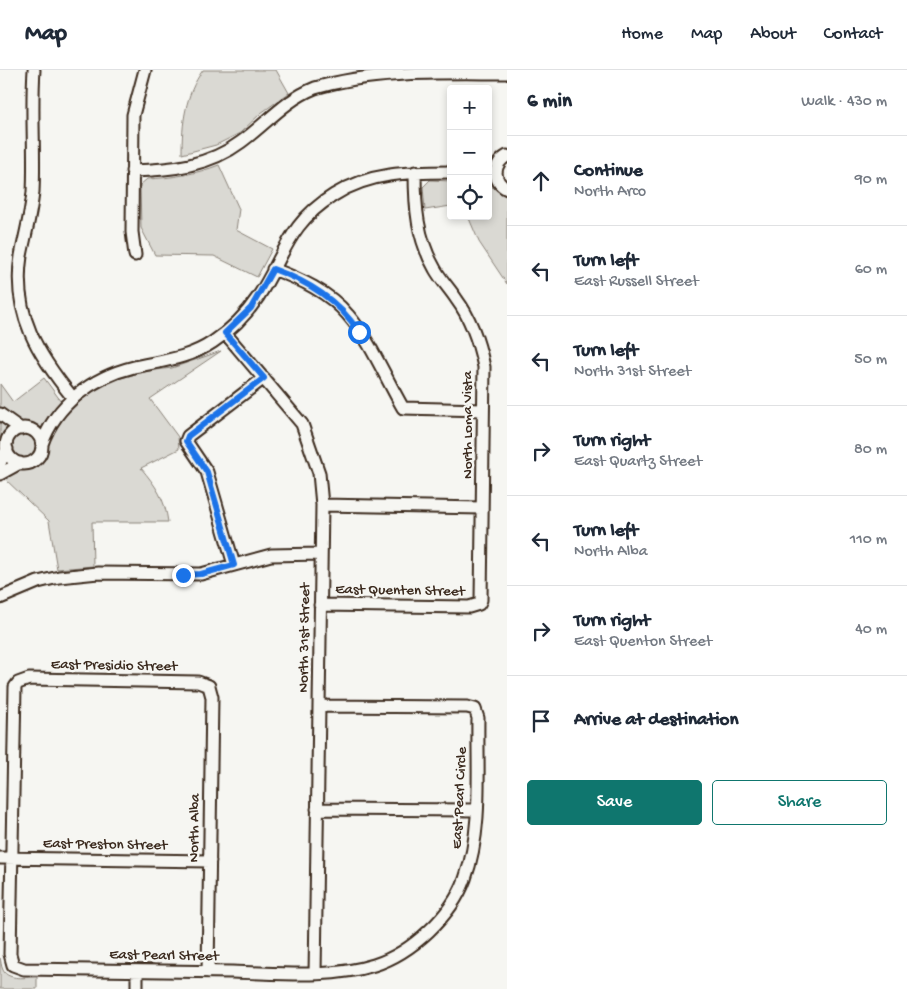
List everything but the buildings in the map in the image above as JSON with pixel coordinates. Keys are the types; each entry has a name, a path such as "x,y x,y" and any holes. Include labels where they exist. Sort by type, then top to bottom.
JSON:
{"street":[{"path":"34,70 32,196 21,257 21,303 38,351 74,398"},
{"path":"135,255 132,232 133,116 146,70"},
{"path":"132,171 177,168 226,152 280,108 312,89 329,83 365,74 384,73 507,74"},
{"path":"501,160 493,178 507,189"},
{"path":"0,463 12,434 55,416 74,398 103,378 134,367 182,357 211,343 225,333 251,308 290,238 312,211 324,202 360,181 380,176 415,172 447,172"},
{"name":"North Loma Vista","path":"415,172 415,206 419,230 435,269 470,320 480,347 484,367 482,594 479,604"},
{"path":"273,269 298,278 316,289 348,314 403,408 483,410"},
{"name":"North 31st Street","path":"225,333 302,424 319,473 322,505 315,974"},
{"path":"234,565 207,472 186,441 188,436 264,378"},
{"path":"0,414 25,429 38,434 42,444"},
{"path":"0,474 20,463 36,459 55,416"},
{"path":"0,431 11,458 20,463"},
{"path":"322,505 482,508"},
{"path":"0,598 38,582 59,577 98,573 201,574 271,555 321,554"},
{"name":"East Quenten Street","path":"320,605 469,607 479,604"},
{"name":"East Presidio Street","path":"6,858 14,693 18,683 29,680 198,682 209,686"},
{"name":"North Alba","path":"208,972 212,696 209,686"},
{"name":"East Pearl Circle","path":"315,974 348,971 377,964 411,946 454,901 464,881 475,837 478,718 475,709 467,707 319,706"},
{"path":"317,809 476,810"},
{"name":"East Preston Street","path":"6,858 210,861"},
{"name":"East Pearl Street","path":"6,858 10,954 13,965 24,969 315,974"},
{"path":"137,989 138,971"}],"shaded area":[{"path":"203,70 276,70 289,93 261,113 240,133 216,145 182,154 183,131 188,99"},
{"path":"219,165 239,209 236,230 272,249 257,277 214,256 155,255 141,228 140,185 147,179 184,175"},
{"path":"430,180 447,181 447,207 425,210 423,187"},
{"path":"492,187 507,194 507,284 479,242 470,220 492,220"},
{"path":"221,351 150,399 178,437 179,449 141,468 159,493 165,506 168,522 92,522 93,566 57,569 49,521 4,478 0,478 0,384 13,402 44,378 69,412 90,392 117,379 148,371 172,368"},
{"path":"0,958 3,970 9,976 18,978 37,977 37,989 0,989"}],"route":[{"path":"183,575 201,574 234,565 220,523 213,488 207,472 198,457 188,447 186,441 188,436 264,378 225,333 251,308 273,269 298,278 316,289 348,314 359,332"}]}
